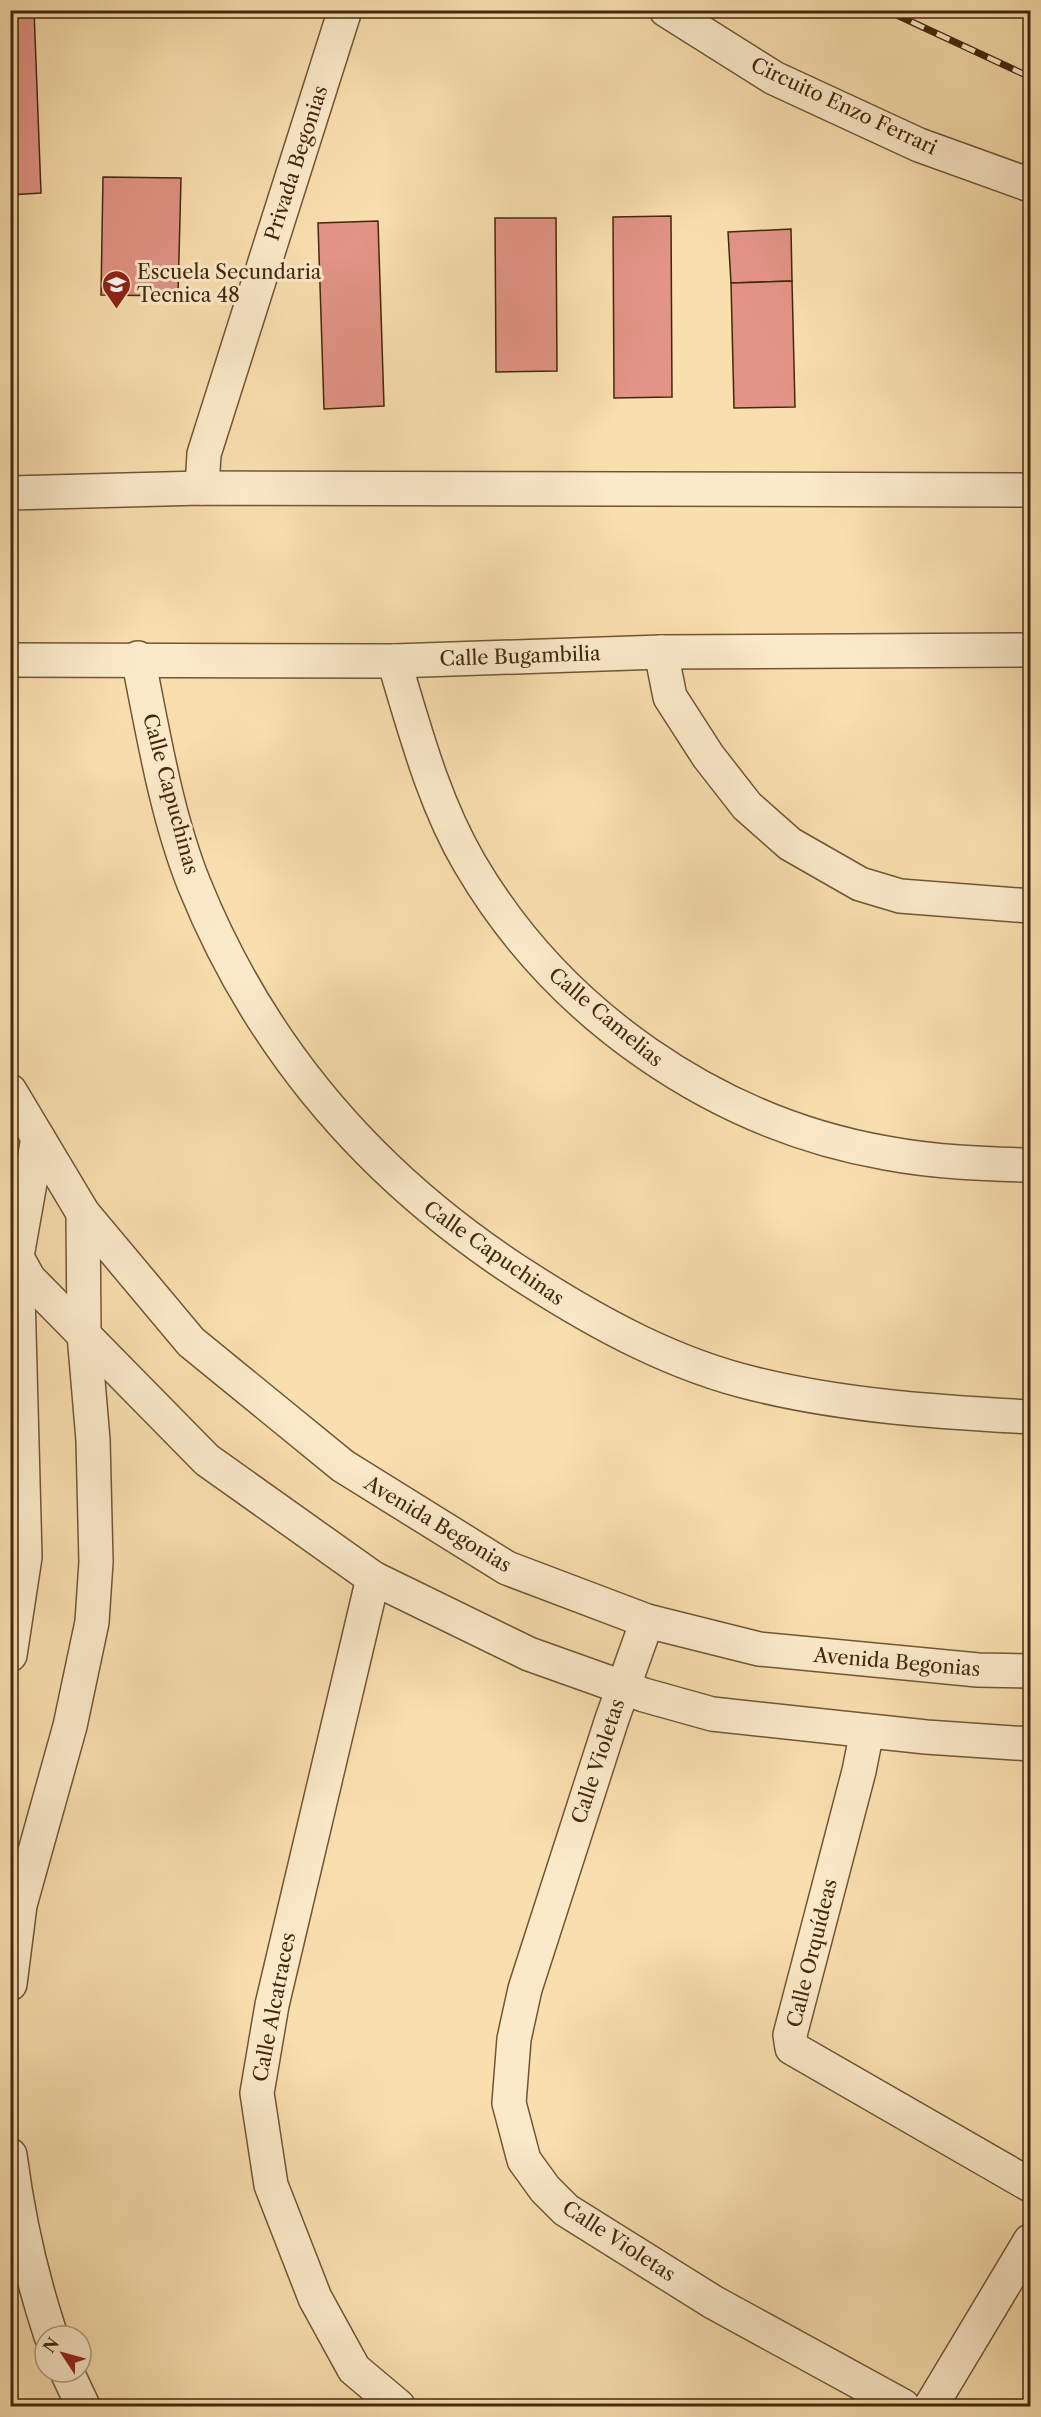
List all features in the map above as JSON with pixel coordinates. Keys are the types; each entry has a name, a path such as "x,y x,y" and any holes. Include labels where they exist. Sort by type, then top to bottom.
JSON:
{"street":[{"name":"Privada Begonias","path":"202,488 204,454 345,10"},
{"name":"Circuito Enzo Ferrari","path":"666,10 774,78 919,145 1030,185"},
{"path":"10,493 202,488 1030,490"},
{"name":"Calle Bugambilia","path":"10,660 138,658 393,661 661,652 1030,650"},
{"path":"661,652 670,697 708,756 747,806 790,844 860,885 900,896 1030,906"},
{"name":"Calle Capuchinas","path":"138,658 182,849 194,884 239,977 262,1016 318,1096 348,1132 418,1199 501,1262 583,1314 685,1360 753,1384 831,1399 914,1411 1030,1417"},
{"name":"Calle Camelias","path":"393,661 429,777 470,864 537,958 613,1028 667,1068 747,1110 784,1125 885,1153 963,1163 1030,1165"},
{"name":"Avenida Begonias","path":"10,1091 82,1213 191,1342 343,1466 507,1568 647,1621 759,1649 978,1670 1030,1671"},
{"path":"10,1655 25,1557 14,1251 38,1138"},
{"name":"Avenida Begonias","path":"10,1984 15,1904 70,1726 92,1622 96,1562 93,1440 84,1334 82,1213"},
{"path":"14,1251 29,1279 207,1460 373,1578 529,1654 622,1687 712,1714 867,1731 1030,1743"},
{"name":"Calle Alcatraces","path":"373,1578 272,2005 257,2093 272,2185 315,2298 354,2369 398,2406"},
{"name":"Calle Violetas","path":"647,1621 622,1687 525,1989 514,2039 509,2103 524,2160 544,2189 566,2210 713,2302 903,2406"},
{"name":"Calle Orquídeas","path":"867,1731 856,1783 790,2035 792,2048 1030,2185"},
{"path":"10,2155 17,2209 32,2279 47,2324"},
{"path":"931,2406 1030,2241"},
{"path":"73,2384 83,2406"}],"building":[{"path":"10,10 34,10 41,193 10,195"},
{"path":"103,177 181,178 178,296 101,295"},
{"path":"671,216 672,397 614,398 613,217"},
{"path":"495,218 556,218 557,371 496,372"},
{"path":"378,221 384,406 324,409 318,223"},
{"path":"791,229 792,281 731,283 728,232"},
{"path":"792,281 795,407 734,408 731,283"}],"railway":[{"path":"886,10 1030,77"}],"place":[{"name":"Escuela Secundaria Tecnica 48","path":"116,310"}]}
